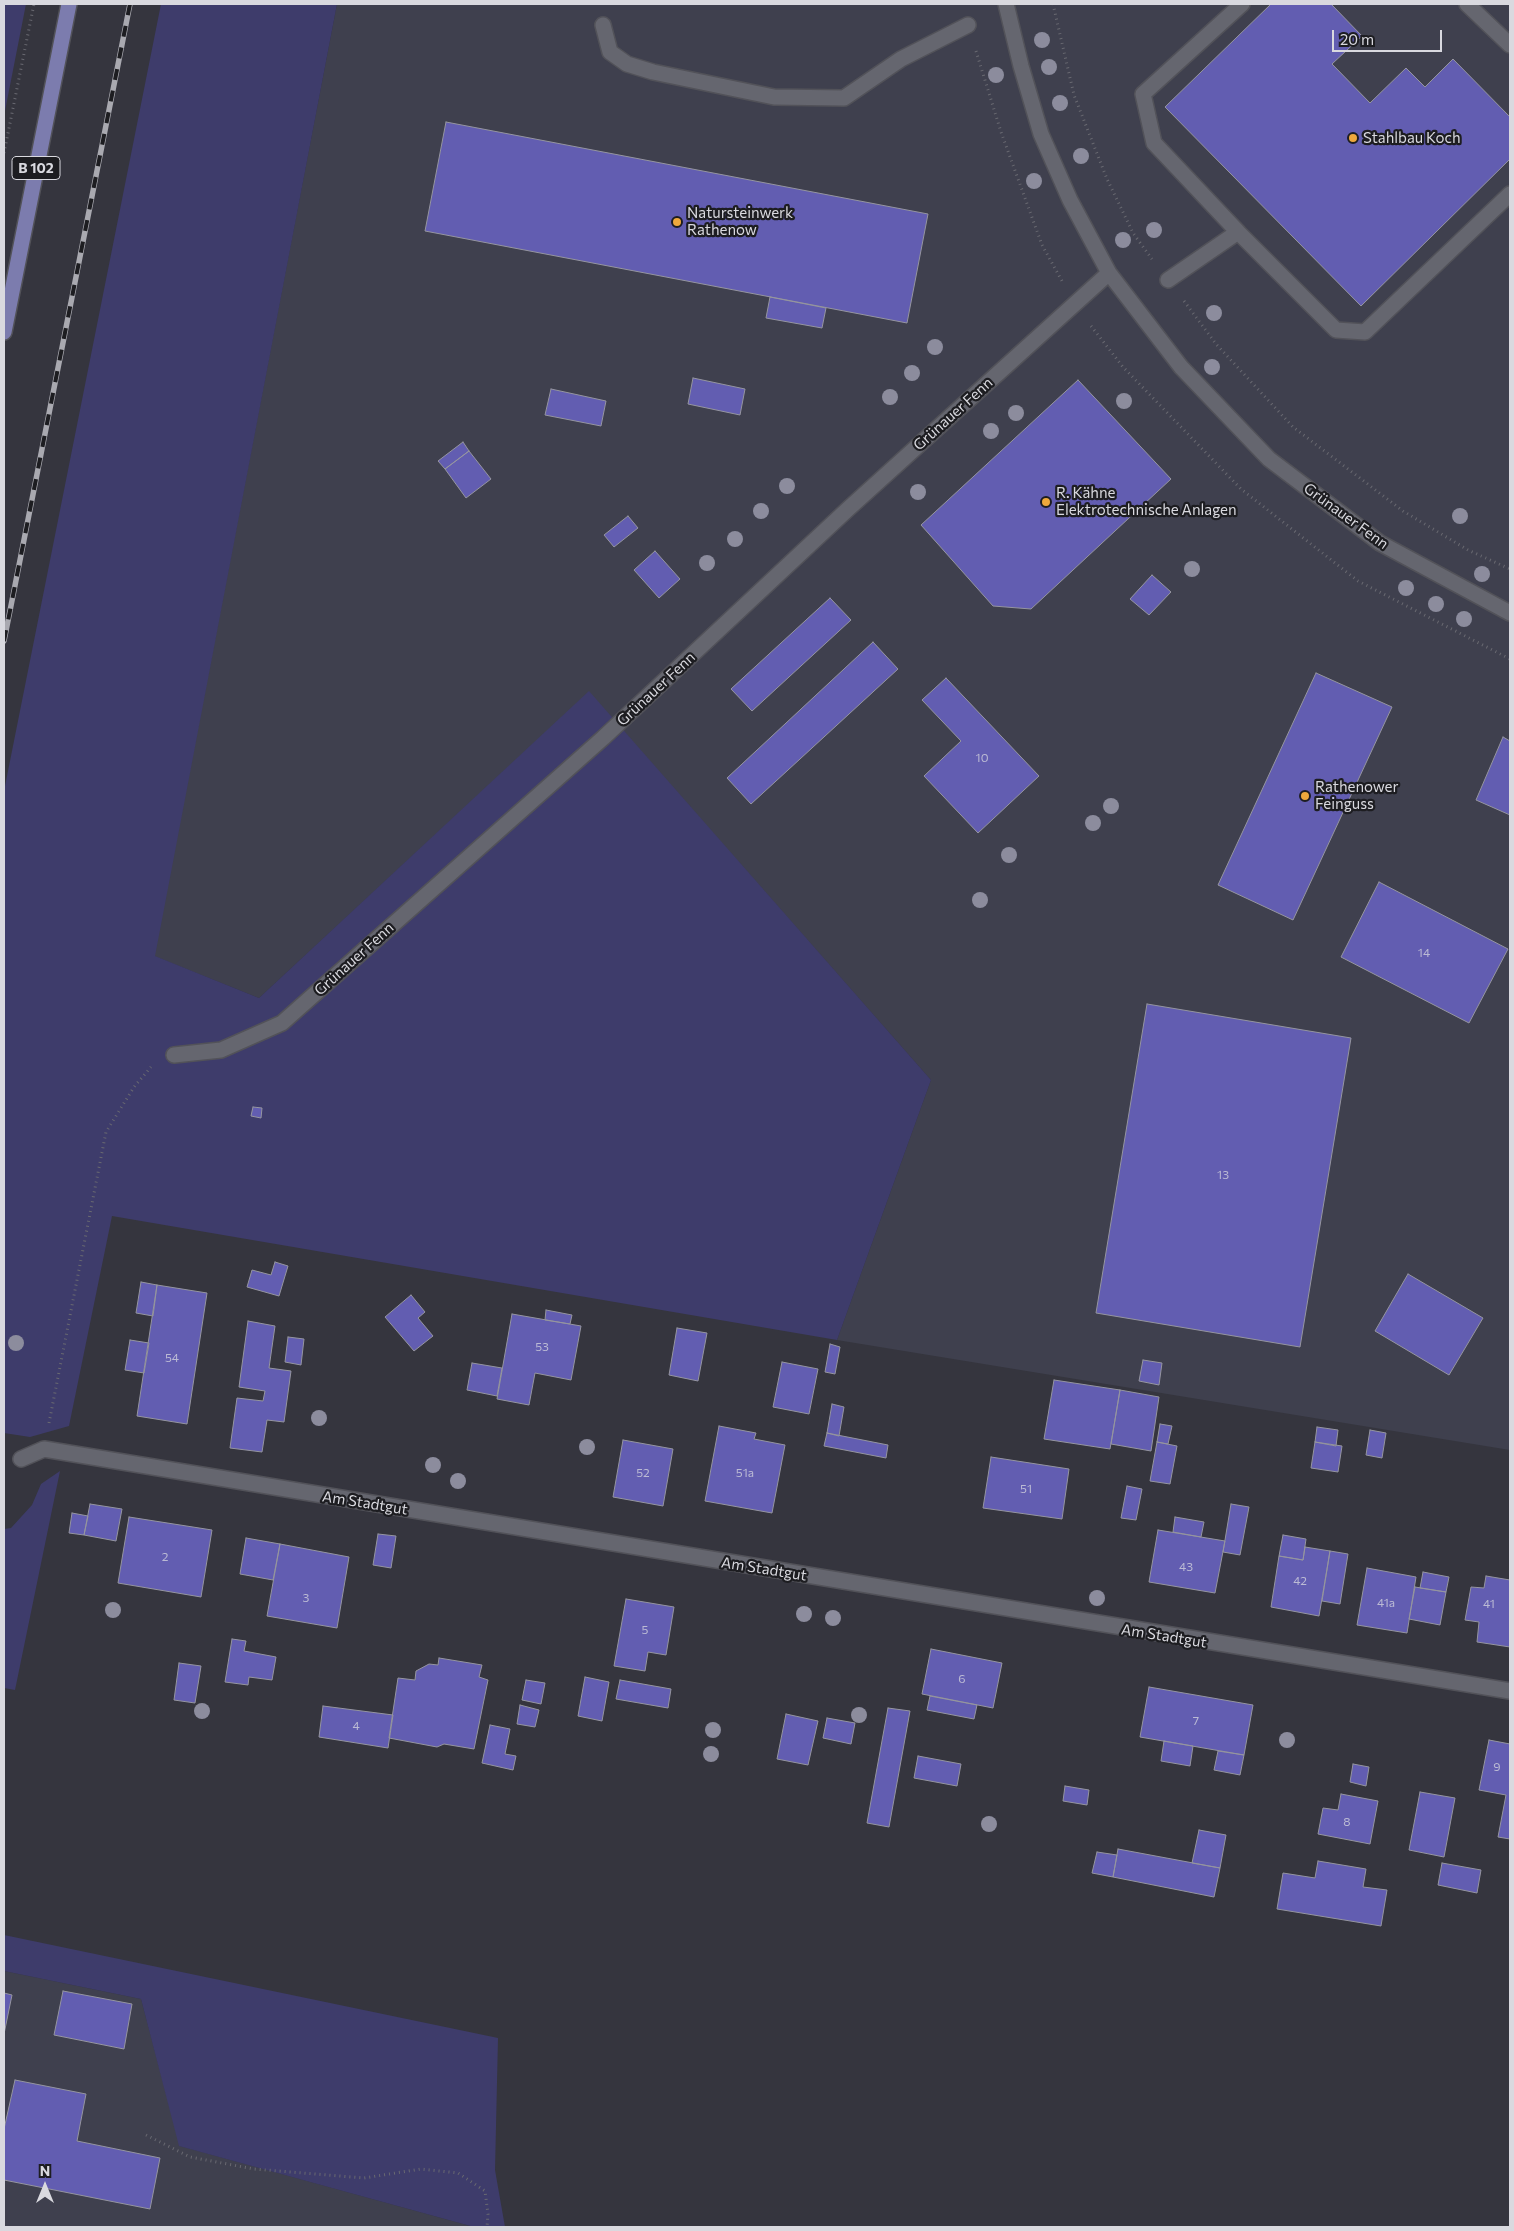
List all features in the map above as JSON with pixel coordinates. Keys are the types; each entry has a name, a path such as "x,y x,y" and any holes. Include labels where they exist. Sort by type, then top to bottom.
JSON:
{"main road":[{"name":"B 102","path":"4,332 69,4"}],"street":[{"name":"Grünauer Fenn","path":"1006,4 1021,66 1041,134 1070,200 1110,273 1181,367 1269,459 1380,543 1510,613"},
{"path":"1242,4 1143,94 1154,143 1238,232 1336,330 1365,332 1510,194"},
{"path":"1466,4 1510,45"},
{"path":"603,24 610,52 627,64 653,72 774,97 835,98 844,98 901,60 968,25"},
{"path":"1168,280 1238,232"},
{"name":"Grünauer Fenn","path":"174,1055 220,1050 282,1023 602,738 856,503 1110,273"},
{"path":"21,1459 44,1449"},
{"name":"Am Stadtgut","path":"44,1449 1510,1691"}],"path":[{"path":"4,153 34,4"},
{"path":"1053,4 1074,95 1107,180 1133,233 1216,344 1293,427 1403,511 1468,550 1510,569"},
{"path":"44,1449 106,1132 148,1068 174,1055"},
{"path":"146,2134 190,2157 254,2170 364,2178 421,2170 458,2172 485,2191 488,2214 487,2227"}],"shaded area":[{"path":"4,4 26,4 4,116"},
{"path":"161,4 337,4 155,956 259,998 589,691 931,1080 837,1340 112,1216 69,1426 30,1437 4,1433 4,791"},
{"path":"337,4 1510,4 1510,1450 837,1340 931,1080 589,692 259,998 154,956"},
{"path":"60,1471 15,1690 4,1688 4,1529 11,1528 32,1505 41,1484"},
{"path":"4,1935 498,2038 495,2170 505,2227 474,2227 179,2146 141,1999 4,1971"},
{"path":"4,1971 141,1999 180,2146 474,2227 4,2227"}],"building":[{"name":"Stahlbau Koch","path":"1271,4 1331,4 1362,36 1332,64 1370,103 1406,68 1425,87 1453,59 1510,117 1510,159 1361,306 1165,107"},
{"name":"Natursteinwerk Rathenow","path":"446,122 928,214 907,323 425,231"},
{"path":"770,297 826,308 822,328 766,318"},
{"path":"693,378 745,389 740,415 688,404"},
{"name":"R. Kähne Elektrotechnische Anlagen","path":"1078,380 1171,479 1031,609 993,606 921,525"},
{"path":"551,389 606,401 601,426 545,415"},
{"path":"463,442 469,451 445,469 438,461"},
{"path":"469,451 491,479 466,498 445,469"},
{"path":"628,516 638,528 614,547 604,535"},
{"path":"655,551 680,579 659,598 634,570"},
{"path":"1152,575 1171,592 1149,615 1130,599"},
{"path":"830,598 851,620 752,711 731,689"},
{"path":"873,642 898,669 751,804 727,778"},
{"name":"Rathenower Feinguss","path":"1316,673 1392,707 1293,920 1218,885"},
{"path":"946,678 1039,776 978,833 924,776 961,741 922,700"},
{"path":"1503,737 1510,741 1510,815 1476,800"},
{"path":"1379,882 1508,949 1469,1023 1341,957"},
{"path":"1147,1004 1351,1038 1300,1347 1096,1313"},
{"path":"253,1107 262,1108 261,1118 251,1116"},
{"path":"275,1262 288,1266 279,1296 247,1287 252,1270 271,1275"},
{"path":"1408,1274 1483,1318 1449,1375 1375,1331"},
{"path":"141,1282 157,1285 153,1316 136,1313"},
{"path":"157,1285 207,1293 187,1424 137,1416"},
{"path":"411,1295 425,1312 418,1318 433,1336 414,1351 385,1317"},
{"path":"546,1310 572,1315 570,1324 545,1320"},
{"path":"512,1314 581,1326 571,1380 535,1373 529,1405 497,1399"},
{"path":"248,1321 275,1326 269,1368 291,1371 284,1422 267,1420 262,1452 230,1448 237,1398 263,1401 265,1391 239,1387"},
{"path":"677,1328 707,1333 698,1381 669,1375"},
{"path":"288,1337 304,1339 301,1365 285,1362"},
{"path":"130,1340 149,1343 144,1373 125,1370"},
{"path":"830,1344 840,1347 835,1374 825,1372"},
{"path":"1143,1360 1162,1363 1159,1385 1139,1381"},
{"path":"782,1362 818,1369 809,1414 773,1407"},
{"path":"472,1363 502,1368 497,1396 467,1390"},
{"path":"1054,1380 1120,1390 1110,1449 1044,1439"},
{"path":"1120,1390 1159,1397 1151,1451 1111,1444"},
{"path":"832,1404 844,1407 839,1436 827,1433"},
{"path":"1160,1424 1172,1426 1168,1444 1157,1442"},
{"path":"719,1426 756,1433 754,1439 785,1445 772,1513 705,1501"},
{"path":"1317,1427 1338,1430 1336,1446 1315,1442"},
{"path":"1370,1430 1386,1433 1382,1458 1366,1455"},
{"path":"827,1433 888,1445 886,1458 824,1446"},
{"path":"623,1440 673,1449 663,1506 613,1497"},
{"path":"1157,1442 1177,1446 1170,1484 1150,1481"},
{"path":"1315,1442 1342,1446 1338,1472 1311,1468"},
{"path":"991,1457 1069,1469 1062,1519 983,1508"},
{"path":"1127,1486 1142,1489 1136,1520 1121,1518"},
{"path":"90,1504 122,1509 116,1541 84,1535"},
{"path":"1231,1504 1249,1507 1240,1555 1223,1552"},
{"path":"72,1513 88,1516 84,1535 69,1533"},
{"path":"129,1517 212,1530 201,1597 118,1583"},
{"path":"1175,1517 1204,1522 1201,1537 1173,1532"},
{"path":"1158,1530 1225,1541 1215,1593 1149,1582"},
{"path":"378,1534 396,1536 391,1568 373,1565"},
{"path":"1283,1535 1306,1539 1303,1560 1279,1556"},
{"path":"246,1538 280,1544 273,1580 240,1574"},
{"path":"280,1544 349,1557 337,1628 267,1616"},
{"path":"1305,1547 1330,1551 1319,1616 1271,1607 1279,1556 1303,1560"},
{"path":"1330,1551 1348,1554 1340,1604 1322,1601"},
{"path":"1367,1568 1416,1577 1407,1633 1357,1625"},
{"path":"1423,1572 1449,1577 1446,1592 1420,1588"},
{"path":"1486,1576 1510,1580 1510,1647 1477,1642 1479,1622 1465,1620 1471,1587 1484,1588"},
{"path":"1415,1587 1446,1592 1440,1625 1409,1619"},
{"path":"626,1599 674,1607 666,1655 648,1652 645,1671 614,1666"},
{"path":"232,1639 246,1641 244,1651 276,1657 272,1680 249,1677 248,1685 225,1682"},
{"path":"931,1649 1002,1663 993,1708 922,1694"},
{"path":"439,1658 482,1665 479,1677 488,1680 474,1749 444,1744 437,1747 389,1738 398,1678 415,1680 416,1671 429,1664 438,1665"},
{"path":"179,1663 201,1666 195,1703 174,1700"},
{"path":"585,1677 609,1682 602,1721 578,1716"},
{"path":"526,1680 545,1683 541,1704 522,1700"},
{"path":"620,1680 671,1689 668,1708 616,1699"},
{"path":"1149,1687 1253,1705 1244,1755 1140,1737"},
{"path":"930,1696 977,1705 974,1719 927,1710"},
{"path":"520,1705 539,1710 535,1727 517,1724"},
{"path":"323,1706 393,1715 388,1748 319,1737"},
{"path":"888,1708 910,1711 889,1827 867,1823"},
{"path":"786,1714 818,1721 808,1765 777,1759"},
{"path":"827,1718 855,1723 851,1744 823,1738"},
{"path":"490,1725 510,1729 505,1754 516,1756 513,1770 482,1763"},
{"path":"1489,1740 1510,1744 1510,1839 1498,1837 1506,1795 1479,1790"},
{"path":"1164,1741 1193,1746 1190,1766 1161,1761"},
{"path":"1218,1751 1244,1755 1240,1775 1214,1770"},
{"path":"918,1756 961,1764 957,1786 914,1778"},
{"path":"1353,1764 1369,1767 1366,1786 1350,1782"},
{"path":"1065,1786 1089,1790 1087,1805 1063,1801"},
{"path":"1420,1792 1455,1798 1444,1857 1409,1850"},
{"path":"1341,1794 1378,1801 1370,1844 1318,1834 1323,1808 1338,1810"},
{"path":"1199,1830 1226,1835 1220,1868 1192,1863"},
{"path":"1118,1849 1220,1868 1214,1897 1113,1877"},
{"path":"1097,1852 1117,1855 1113,1877 1092,1873"},
{"path":"1318,1861 1366,1869 1363,1887 1387,1890 1381,1926 1277,1909 1283,1873 1315,1878"},
{"path":"1442,1863 1481,1870 1477,1893 1438,1885"},
{"path":"63,1991 132,2004 124,2049 54,2035"},
{"path":"4,1993 12,1995 4,2034"},
{"path":"15,2080 86,2094 77,2141 160,2158 150,2209 4,2180 4,2129"}],"railway":[{"path":"4,641 130,4"}],"place":[{"name":"Stahlbau Koch","path":"1353,138"},
{"name":"Natursteinwerk Rathenow","path":"677,222"},
{"name":"R. Kähne Elektrotechnische Anlagen","path":"1046,502"},
{"name":"Rathenower Feinguss","path":"1305,796"}]}
